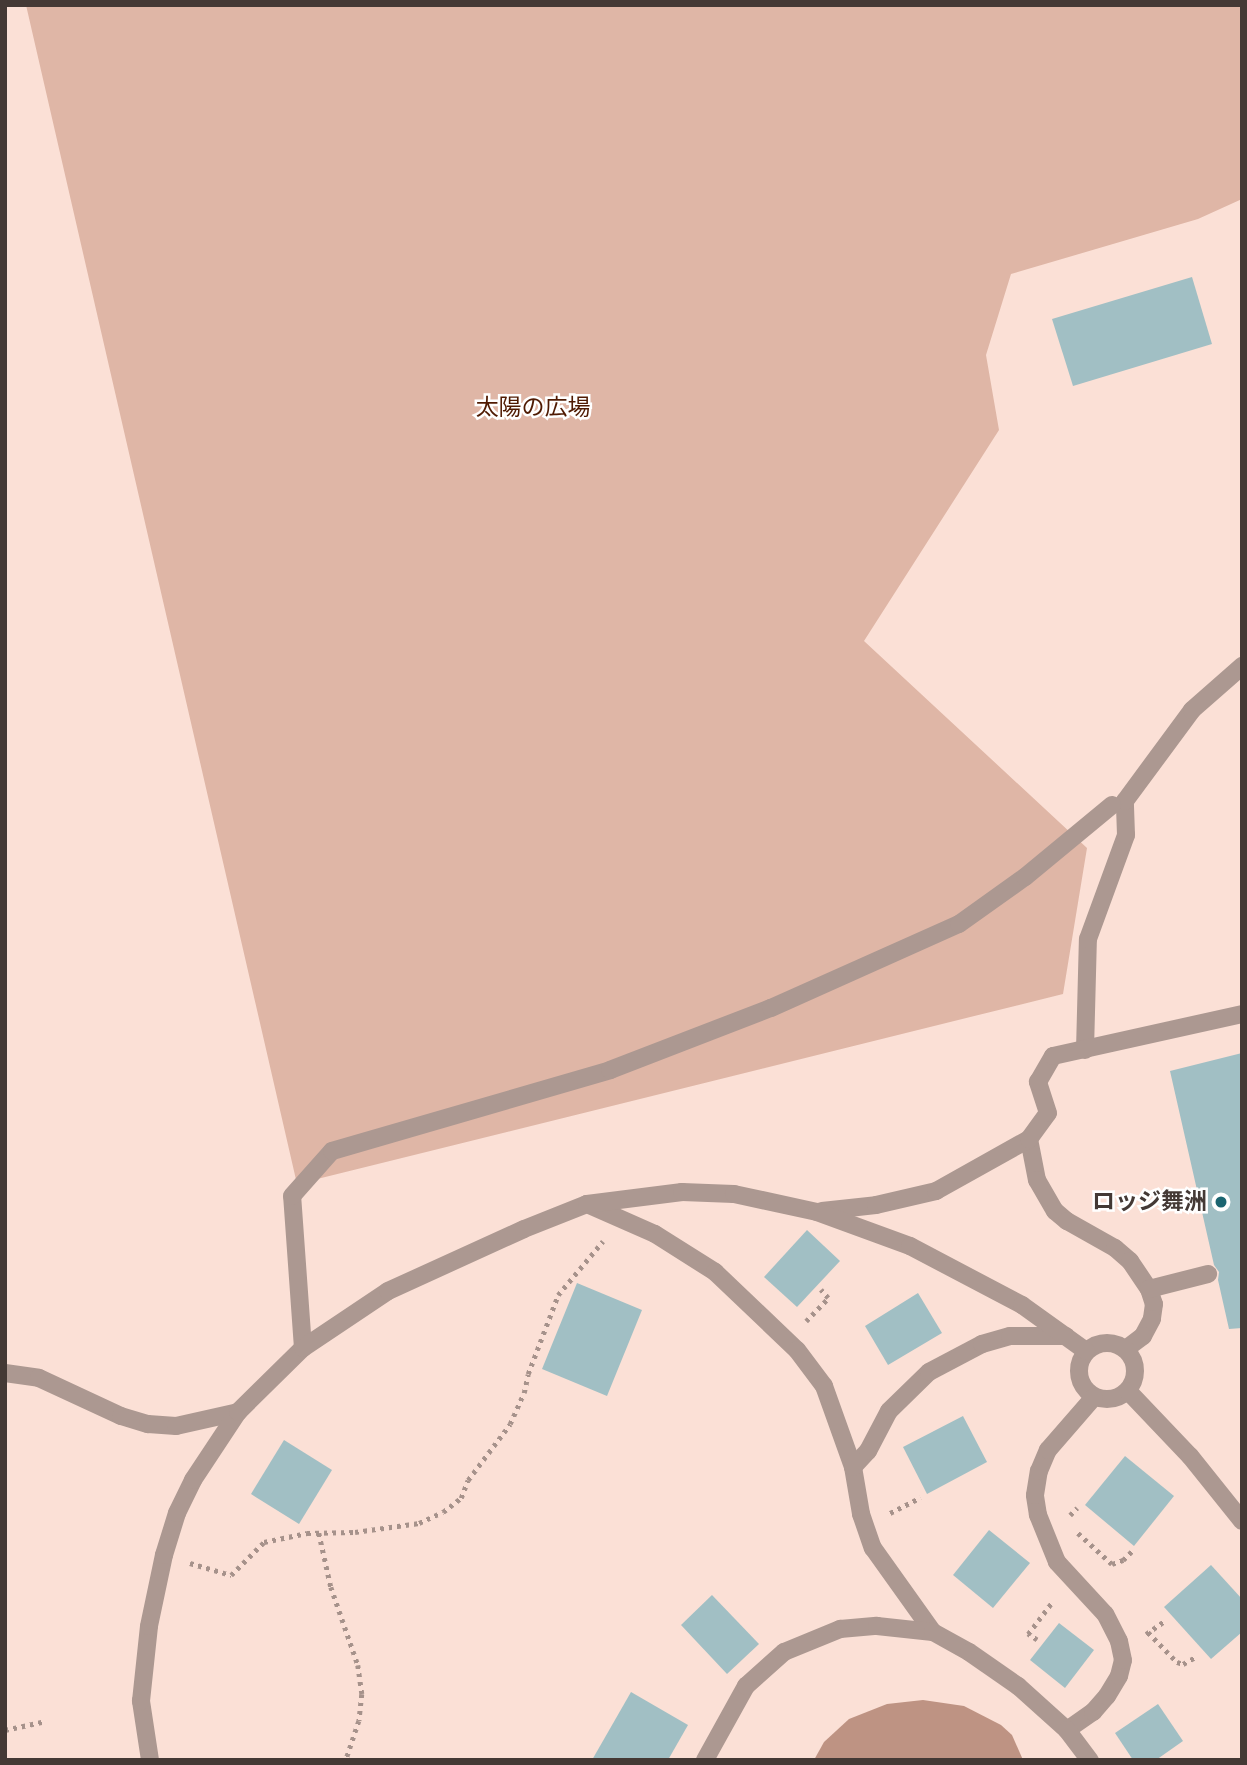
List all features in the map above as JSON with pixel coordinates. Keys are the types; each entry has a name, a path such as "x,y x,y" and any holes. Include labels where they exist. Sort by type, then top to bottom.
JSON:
{"lane":[{"path":"1085,1050 1088,939 1126,835 1125,801 1192,710 1242,666"},
{"path":"303,1348 292,1196 332,1151 610,1070 771,1009 959,924 1025,877 1112,805"},
{"path":"817,1212 876,1205 936,1191 1029,1139 1048,1113 1038,1082 1053,1056 1242,1014"},
{"path":"1029,1139 1037,1180 1055,1211 1067,1221 1115,1248 1130,1261 1149,1289 1154,1304 1152,1319 1143,1336 1126,1349"},
{"path":"149,1760 141,1701 149,1626 164,1555 177,1513 192,1480 238,1412 303,1348 388,1291 524,1229 587,1204 682,1192 734,1194 817,1212 911,1246 1022,1305 1086,1351"},
{"path":"587,1204 655,1234 715,1272 788,1340 824,1386 853,1467 861,1514 873,1548 933,1632 1018,1686 1067,1730 1090,1760"},
{"path":"1149,1289 1208,1274"},
{"path":"853,1467 868,1451 889,1411 929,1372 982,1344 1010,1336 1066,1336"},
{"path":"1104,1342 1126,1349 1136,1370 1128,1391 1116,1399 1094,1397 1085,1390 1079,1377 1080,1361 1086,1351 1104,1342"},
{"path":"5,1373 39,1378 121,1416 148,1424 176,1426 238,1412"},
{"path":"1128,1391 1191,1456 1242,1521"},
{"path":"1067,1730 1093,1712 1107,1696 1119,1676 1123,1660 1119,1641 1105,1614 1057,1562 1038,1516 1035,1495 1039,1471 1048,1450 1094,1397"},
{"path":"705,1760 746,1686 784,1652 840,1629 877,1626 933,1632"}],"path":[{"path":"164,1555 231,1575 264,1542 419,1522 443,1512 461,1498 468,1480 510,1424 524,1394 532,1361 558,1295 622,1219"},
{"path":"788,1340 828,1298 821,1290"},
{"path":"1074,1529 1112,1564 1123,1560 1133,1550"},
{"path":"318,1533 331,1587 358,1665 362,1694 359,1721 346,1760"},
{"path":"1037,1640 1028,1634 1071,1578"},
{"path":"1148,1632 1177,1662 1183,1664 1194,1658"},
{"path":"5,1730 46,1721"}],"green space":[{"name":"太陽の広場","path":"26,5 1242,5 1242,199 1198,219 1011,274 986,355 999,430 864,641 1087,848 1063,994 297,1184"}],"shaded area":[{"path":"923,1700 964,1706 1001,1725 1012,1735 1023,1760 814,1760 824,1742 849,1719 887,1704"}],"building":[{"path":"1192,277 1212,344 1073,386 1052,319"},
{"name":"ロッジ舞洲","path":"1242,1053 1242,1328 1229,1329 1218,1280 1219,1272 1214,1265 1170,1071"},
{"path":"807,1230 840,1261 797,1307 764,1277"},
{"path":"577,1283 642,1310 607,1396 542,1369"},
{"path":"918,1293 942,1333 888,1365 865,1326"},
{"path":"963,1416 987,1462 927,1494 903,1447"},
{"path":"284,1440 332,1470 299,1524 251,1494"},
{"path":"1125,1456 1174,1496 1134,1546 1085,1505"},
{"path":"989,1530 1030,1563 993,1608 953,1575"},
{"path":"1211,1565 1242,1599 1242,1632 1211,1659 1164,1607"},
{"path":"712,1595 759,1644 727,1674 681,1625"},
{"path":"1059,1623 1094,1650 1065,1688 1030,1660"},
{"path":"631,1692 688,1725 668,1760 592,1760"},
{"path":"1158,1704 1183,1741 1156,1760 1133,1760 1115,1733"}],"place":[{"name":"ロッジ舞洲","path":"1221,1202"}]}
